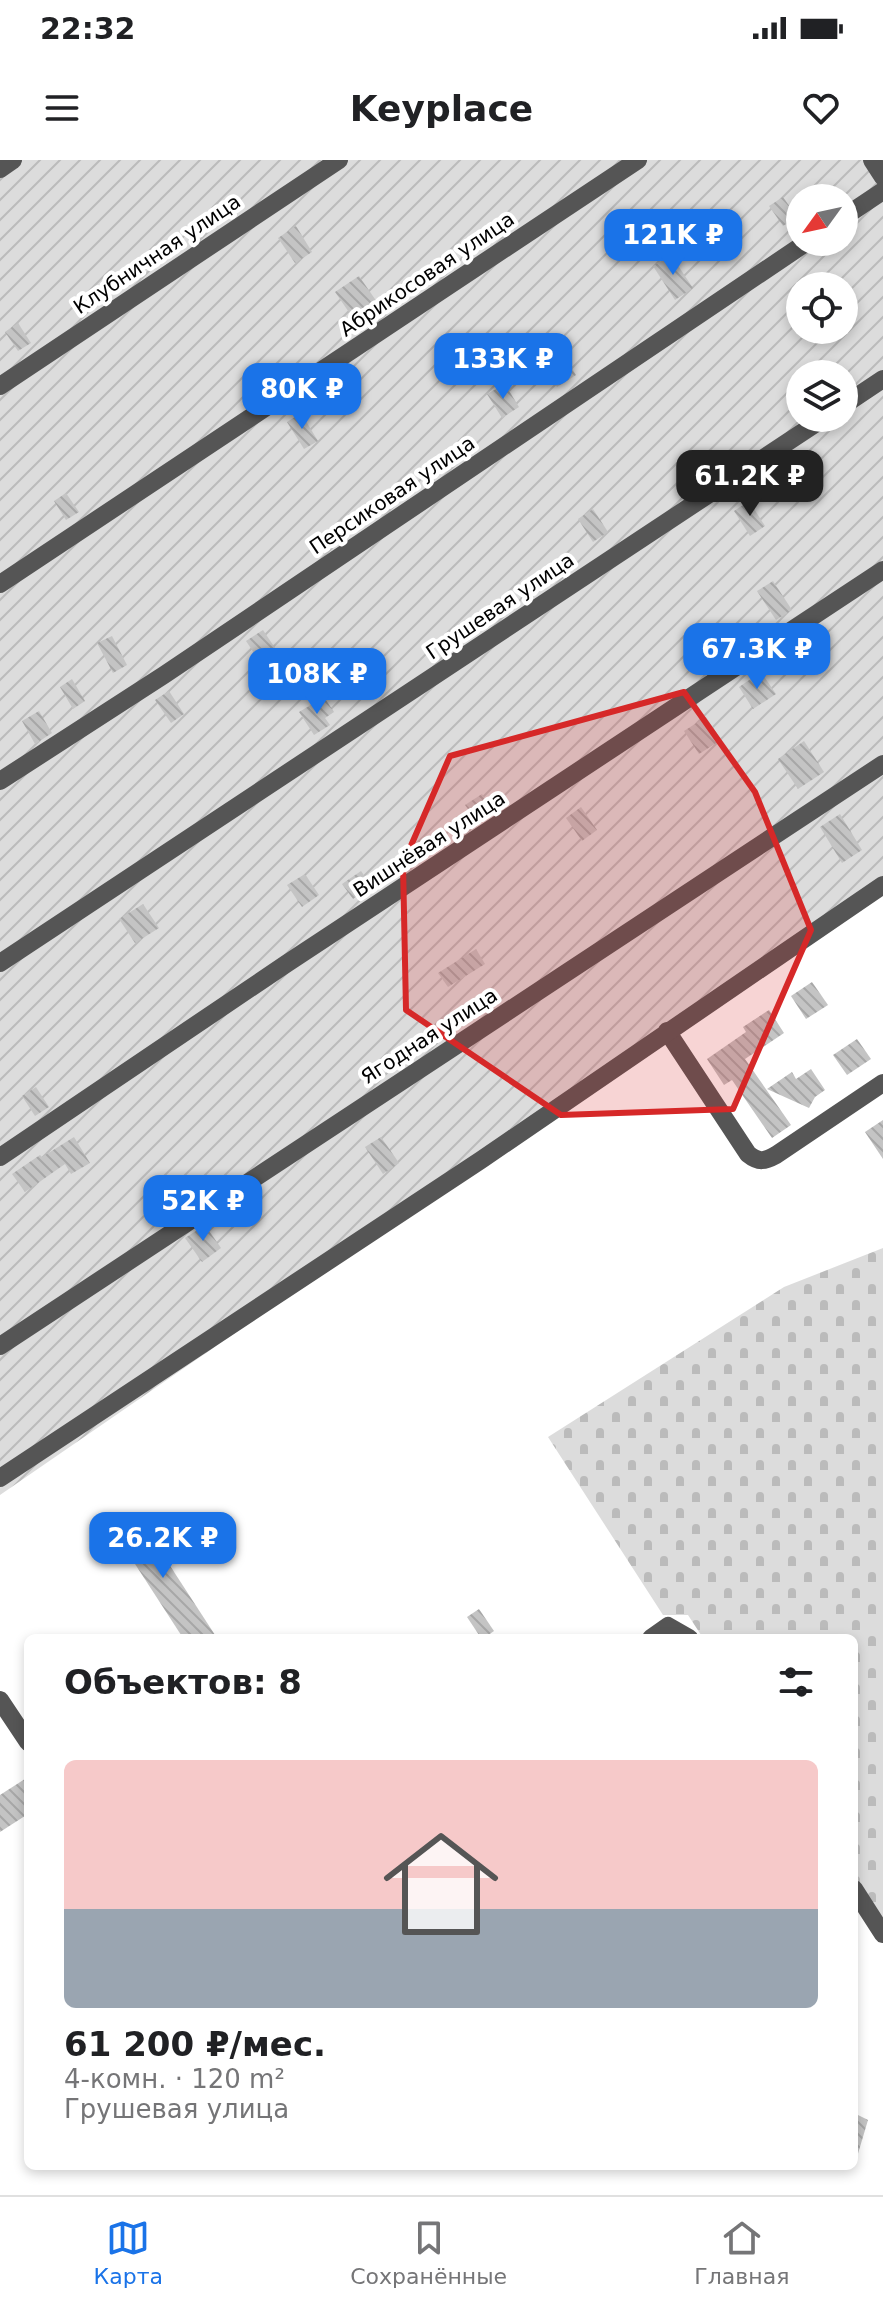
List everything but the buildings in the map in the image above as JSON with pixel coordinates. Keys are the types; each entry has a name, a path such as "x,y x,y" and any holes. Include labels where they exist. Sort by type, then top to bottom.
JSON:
{"street":[{"path":"0,169 13,160"},
{"name":"Клубничная улица","path":"0,386 339,160"},
{"name":"Абрикосовая улица","path":"0,584 638,160"},
{"path":"872,160 883,177"},
{"path":"858,208 883,191"},
{"name":"Персиковая улица","path":"0,781 164,675 786,256"},
{"path":"858,396 883,379"},
{"name":"Грушевая улица","path":"0,963 803,432"},
{"name":"Вишнёвая улица","path":"0,1157 883,570"},
{"name":"Ягодная улица","path":"0,1346 883,764"},
{"path":"0,1478 481,1160 883,885"},
{"path":"667,1031 748,1154 756,1161 765,1161 776,1155 883,1083"},
{"path":"657,1634 668,1626 682,1634"},
{"path":"0,1700 24,1736"},
{"path":"858,1895 883,1934"}],"highlighted area":[{"path":"684,692 755,792 811,930 733,1109 561,1115 406,1010 403,864 450,756"}],"green space":[{"path":"0,160 883,160 883,886 0,1495"},
{"path":"883,1248 883,1923 858,1884 858,1634 700,1634 688,1615 663,1615 548,1437 784,1287"}]}
